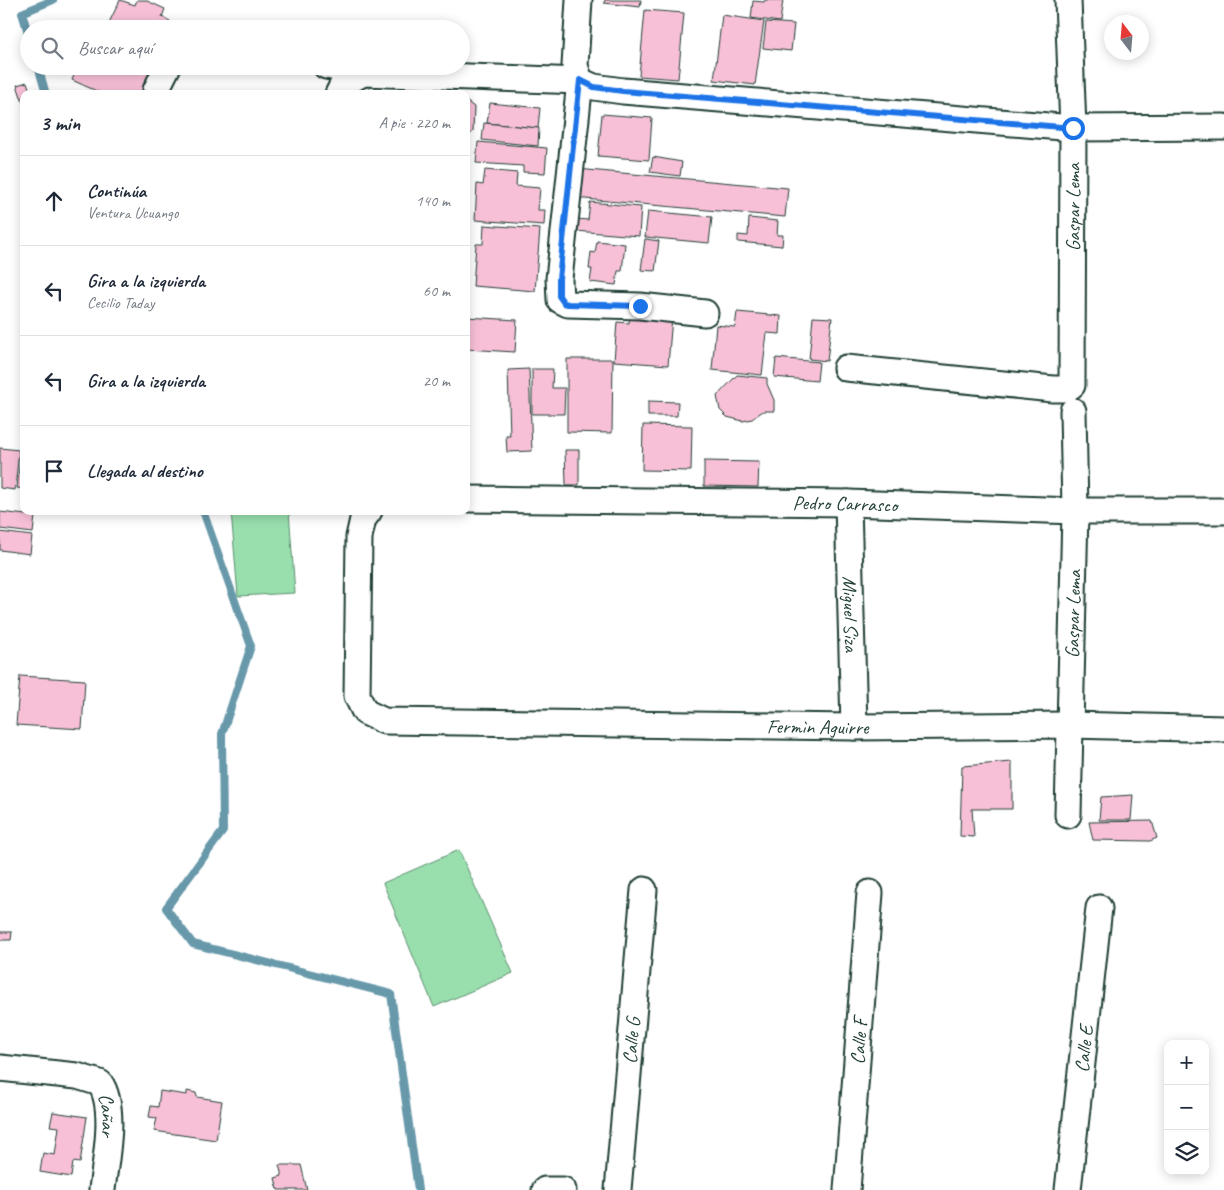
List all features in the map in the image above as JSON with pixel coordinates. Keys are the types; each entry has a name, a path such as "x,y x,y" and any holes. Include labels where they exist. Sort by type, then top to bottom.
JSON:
{"street":[{"path":"579,0 575,66 580,80 559,279 560,300 564,303 640,306 705,313"},
{"name":"Gaspar Lema","path":"846,368 1066,389 1072,385 1073,128 1068,0"},
{"path":"156,90 164,75"},
{"path":"340,90 343,84 359,75"},
{"path":"425,75 580,80 594,87 623,91 1073,128 1224,127"},
{"name":"Gaspar Lema","path":"1068,816 1075,511 1073,411"},
{"name":"Pedro Carrasco","path":"470,499 848,503 1075,511 1224,511"},
{"name":"Miguel Siza","path":"848,503 854,727"},
{"name":"Fermìn Aguirre","path":"366,515 363,519 359,537 357,696 365,712 384,721 854,727 1071,725 1224,729"},
{"name":"Calle G","path":"618,1190 644,890"},
{"name":"Calle F","path":"846,1190 870,893"},
{"name":"Calle E","path":"1068,1190 1098,908"},
{"name":"Cañar","path":"0,1068 77,1076 100,1083 107,1096 108,1126 102,1190"},
{"path":"545,1190 563,1190"}],"green space":[{"path":"231,515 289,515 295,593 238,596"},
{"path":"459,850 513,973 434,1007 383,883"}],"building":[{"path":"120,0 135,5 137,0 145,0 165,9 162,17 168,20 110,20"},
{"path":"605,0 641,0 640,7 604,3"},
{"path":"765,0 783,0 780,22 751,18 753,1 764,2"},
{"path":"645,10 684,13 678,79 639,76"},
{"path":"722,15 764,21 755,85 714,80"},
{"path":"766,22 794,24 791,51 763,48"},
{"path":"74,75 158,76 152,90 94,90 72,80"},
{"path":"27,82 30,90 20,90 20,94 17,85"},
{"path":"490,103 540,108 538,128 487,123"},
{"path":"470,104 474,107 473,132 470,134"},
{"path":"602,114 652,118 649,160 598,156"},
{"path":"484,123 539,128 538,146 482,140"},
{"path":"478,142 547,148 545,173 523,172 523,166 476,163"},
{"path":"653,157 682,162 680,176 650,172"},
{"path":"577,169 788,188 785,217 574,198"},
{"path":"485,170 517,173 516,186 540,188 538,210 545,210 544,225 475,220 477,184 483,185"},
{"path":"590,202 641,207 639,236 575,231 576,219 588,220"},
{"path":"648,211 712,217 709,243 645,237"},
{"path":"749,218 778,221 777,235 783,235 782,246 738,242 738,235 748,236"},
{"path":"484,225 540,229 535,291 473,286 476,244 483,244"},
{"path":"645,239 659,241 655,271 641,270"},
{"path":"597,241 625,244 622,271 618,271 616,285 590,282 592,269 589,269 591,252 595,253"},
{"path":"737,312 781,316 780,334 767,333 762,375 712,370 716,325 735,327"},
{"path":"630,314 672,317 668,365 614,361 617,322 629,323"},
{"path":"470,317 517,320 515,352 470,349"},
{"path":"813,317 832,318 827,361 809,359"},
{"path":"776,358 819,362 817,381 774,377"},
{"path":"567,359 613,359 612,433 567,432"},
{"path":"529,369 532,451 507,452 506,436 510,436 508,370"},
{"path":"532,369 553,369 552,388 565,388 564,414 532,414"},
{"path":"737,375 767,378 767,384 774,400 774,411 763,411 752,419 743,421 727,417 720,410 717,396"},
{"path":"648,401 678,402 677,416 648,416"},
{"path":"643,425 692,426 691,471 642,470"},
{"path":"0,448 19,450 15,490 0,488"},
{"path":"565,450 579,450 579,485 566,485"},
{"path":"20,460 20,488 17,488"},
{"path":"704,461 759,462 758,487 704,486"},
{"path":"0,512 35,516 33,533 0,529"},
{"path":"0,532 32,536 30,554 0,550"},
{"path":"20,676 85,680 82,729 16,725"},
{"path":"1012,762 1012,809 972,809 974,837 960,836 962,766"},
{"path":"1133,795 1131,820 1099,820 1101,797"},
{"path":"1152,821 1157,838 1150,841 1093,840 1089,822"},
{"path":"0,932 12,932 11,940 0,940"},
{"path":"160,1091 187,1095 187,1091 196,1093 197,1097 222,1101 216,1140 154,1131 157,1118 149,1117 151,1106 158,1107"},
{"path":"53,1112 87,1117 80,1163 73,1162 71,1177 40,1172 43,1153 55,1155 59,1127 50,1126"},
{"path":"279,1165 301,1165 307,1190 278,1190 275,1178 282,1176"}],"waterway":[{"path":"24,20 22,13 53,0"},
{"path":"41,75 45,90"},
{"path":"204,515 251,646 222,734 223,831 166,908 193,944 391,994 418,1190"}],"route":[{"path":"640,306 568,304 560,300 558,292 559,279 580,80 594,87 623,91 1073,128"}]}
